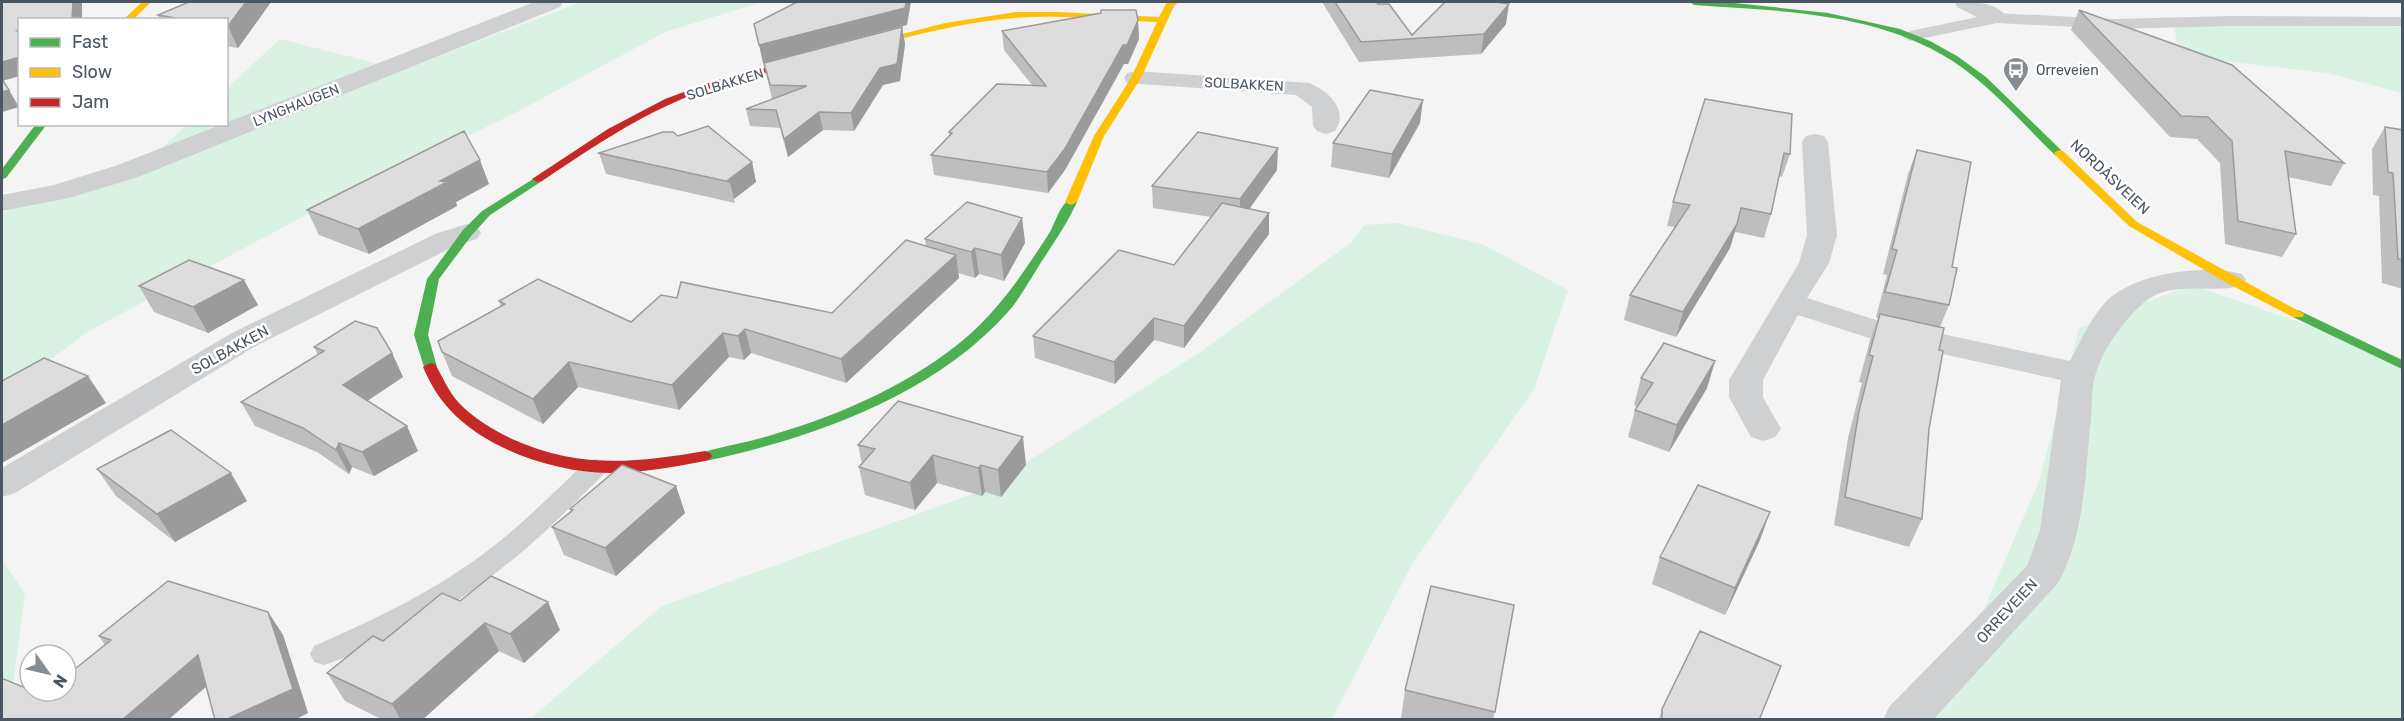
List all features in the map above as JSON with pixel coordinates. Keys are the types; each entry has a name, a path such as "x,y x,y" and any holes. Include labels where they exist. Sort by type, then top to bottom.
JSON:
{"street":[{"path":"129,18 147,2"},
{"name":"LYNGHAUGEN","path":"2,203 58,192 128,171 552,2"},
{"name":"SOLBAKKEN","path":"821,57 706,87 631,120 486,213 467,233 432,279 421,334 435,382 466,417 504,441 551,459 596,467 663,464 735,451 830,420 890,394 952,354 1000,313 1064,220 1099,136 1136,78 1170,4 1175,2"},
{"name":"NORDÅSVEIEN","path":"1694,2 1793,5 1910,36 1953,57 1990,87 2133,224 2231,280 2403,365"},
{"path":"1965,2 1997,18"},
{"path":"844,51 924,30 997,17 1038,15 1162,20"},
{"name":"SOLBAKKEN","path":"1136,78 1300,88 1322,100 1329,114 1326,126"},
{"path":"2,176 40,126"},
{"path":"1763,429 1746,397 1746,380 1789,302 1814,263 1822,235 1815,142"},
{"name":"SOLBAKKEN","path":"2,484 243,340 445,240 467,233"},
{"name":"ORREVEIEN","path":"1905,720 2044,573 2059,530 2079,373 2115,310 2143,289 2181,281 2231,280"},
{"path":"1789,302 1869,328 2079,373"}],"lane":[{"path":"1910,36 1997,18 2114,24 2254,20 2403,22"},
{"path":"324,654 397,622 456,587 503,554 596,467"}],"green space":[{"path":"581,2 762,2 665,32 515,113 323,206 89,331 2,396 2,213 163,147 186,126 228,126 228,87 280,39 403,70"},
{"path":"2336,18 2402,27 2402,93 2328,73 2179,56 2174,26"},
{"path":"1397,223 1482,244 1568,290 1534,389 1412,564 1332,719 529,720 662,606 981,491 1199,353 1352,242 1364,225"},
{"path":"2192,285 2402,358 2402,719 1898,720 1960,665 2040,479 2079,328"},
{"path":"2,559 25,594 8,720 2,719"}],"building":[{"path":"2,2 73,2 72,18 18,18 18,58 2,62"},
{"path":"189,2 246,2 228,26 228,18 175,18 158,15"},
{"path":"797,2 906,2 905,8 759,45 754,24"},
{"path":"1335,2 1389,4 1412,35 1445,2 1509,4 1484,34 1361,42"},
{"path":"1101,10 1136,10 1138,20 1127,45 1123,45 1064,150 1047,172 931,155 952,133 949,132 997,84 1046,86 1002,31 1101,13"},
{"path":"2079,10 2232,65 2344,163 2285,151 2296,234 2238,221 2232,141 2208,117 2181,116"},
{"path":"902,27 897,64 880,68 851,113 819,112 784,139 776,110 746,109 807,86 770,85 764,63"},
{"path":"2,79 9,90 2,92"},
{"path":"1370,90 1423,100 1392,154 1333,143"},
{"path":"1705,99 1792,114 1790,154 1784,153 1771,214 1741,208 1737,224 1683,312 1630,295 1690,205 1673,202"},
{"path":"708,126 752,162 728,180 730,182 599,153 663,132 673,132 678,136"},
{"path":"2385,127 2403,130 2403,260 2398,259 2393,173 2388,172"},
{"path":"464,131 480,160 440,181 447,182 358,229 307,210"},
{"path":"1198,132 1278,148 1240,199 1152,186"},
{"path":"1917,150 1971,162 1952,267 1957,268 1949,305 1885,292 1897,250 1892,249"},
{"path":"967,202 1022,218 1001,255 975,248 971,252 925,239"},
{"path":"1222,203 1269,213 1184,326 1154,318 1114,362 1033,336 1119,250 1174,265"},
{"path":"906,240 956,255 841,359 745,329 738,336 723,333 672,385 569,362 533,399 442,352 438,341 505,304 499,301 538,279 631,322 661,295 677,298 681,282 832,313"},
{"path":"189,260 244,280 193,307 139,286"},
{"path":"1880,314 1944,328 1939,350 1943,351 1929,429 1922,519 1845,497 1859,411 1873,356 1869,355"},
{"path":"355,321 377,328 392,353 343,385 407,426 362,452 339,443 336,450 303,428 241,402 324,351 314,347"},
{"path":"1664,343 1715,361 1677,425 1635,410 1653,383 1641,378"},
{"path":"44,358 88,376 2,425 2,381"},
{"path":"898,401 1023,437 998,470 981,465 978,468 933,455 910,483 859,467 875,449 858,445"},
{"path":"171,430 231,473 157,514 97,469"},
{"path":"622,465 676,486 605,548 552,527 573,510 570,509"},
{"path":"1698,485 1770,512 1735,588 1660,557"},
{"path":"491,576 548,602 510,634 485,623 392,704 327,673 373,636 383,641 442,593 460,601"},
{"path":"168,581 268,612 293,689 225,720 215,720 198,655 122,720 2,720 2,680 4,679 18,685 18,703 78,703 78,666 111,640 99,636"},
{"path":"1431,586 1514,605 1495,712 1405,690"},
{"path":"1700,631 1781,666 1759,720 1662,720 1662,709"}],"traffic: fast":[{"path":"1694,2 1828,15 1897,31 1927,43 1954,58 1982,79 2059,153"},
{"path":"2,176 40,126"},
{"path":"430,367 421,335 433,279 467,233 486,213 538,179"},
{"path":"705,456 782,437 823,423 903,386 939,363 972,339 1005,307 1055,233 1071,202"},
{"path":"2298,314 2402,365"}],"traffic: slow":[{"path":"129,18 147,2"},
{"path":"1071,202 1099,136 1136,78 1170,4 1175,2"},
{"path":"861,46 962,23 1016,15 1058,14 1162,20"},
{"path":"2059,153 2133,224 2231,280 2298,314"}],"traffic: jam":[{"path":"538,179 611,132 669,101 718,83 808,60"},
{"path":"430,367 440,388 455,407 475,424 498,438 547,458 572,464 609,468 650,465 705,456"}],"place":[{"name":"Orreveien","path":"2016,93"}]}
